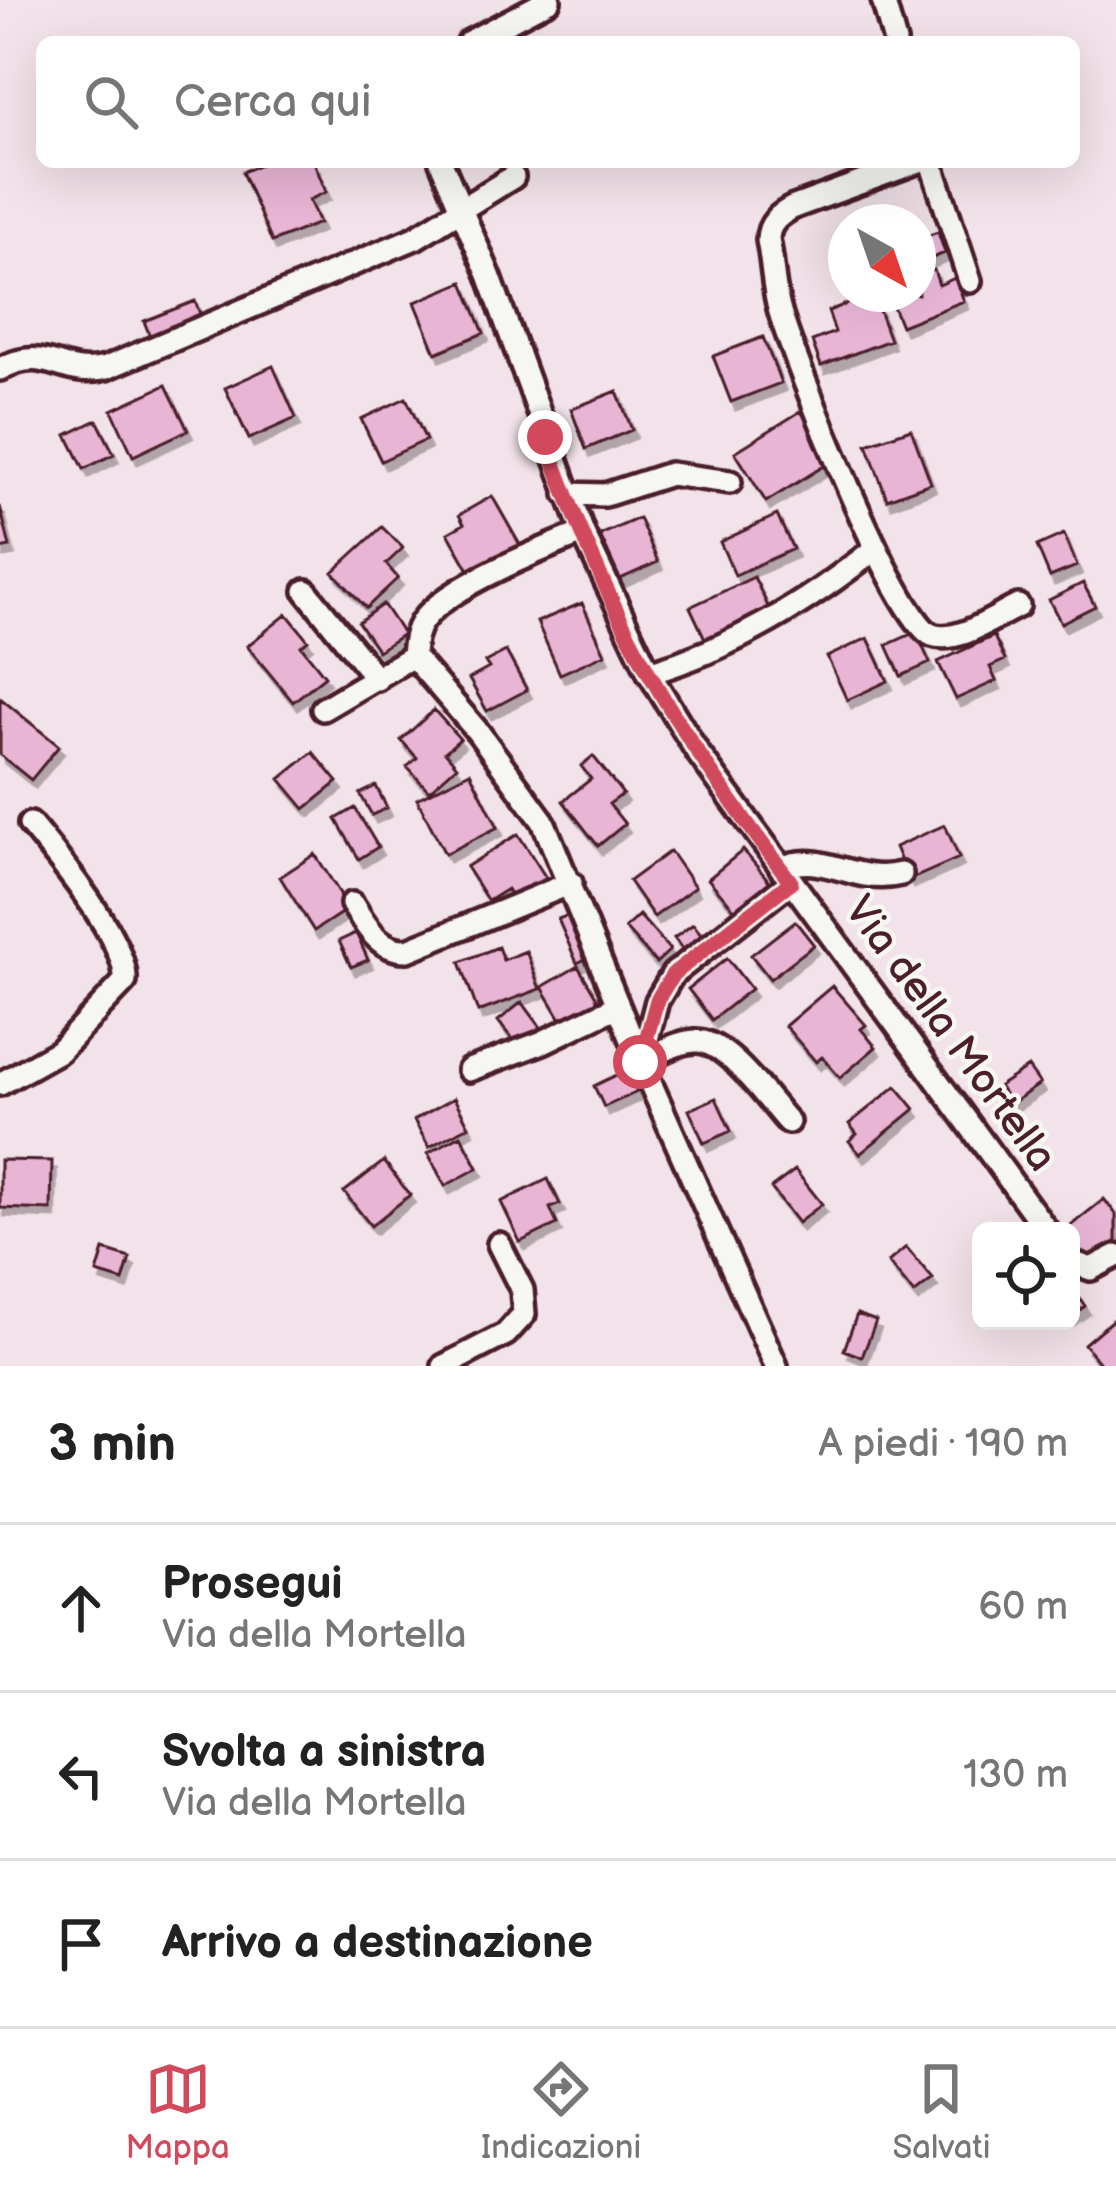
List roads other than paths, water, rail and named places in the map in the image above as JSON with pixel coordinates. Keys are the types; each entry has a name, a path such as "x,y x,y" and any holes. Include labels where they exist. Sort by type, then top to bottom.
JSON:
{"street":[{"path":"480,36 549,0"},
{"path":"883,0 893,36"},
{"name":"Via della Mortella","path":"444,168 502,308 567,494 649,673 698,753 1040,1222"},
{"path":"901,168 778,217 769,231 775,293 876,548 911,616 934,636 953,635 1018,606"},
{"path":"933,168 970,281"},
{"path":"0,370 30,358 48,359 77,371 106,368 401,244 514,177"},
{"path":"567,494 604,495 670,475 730,482"},
{"path":"323,709 413,656 419,626 446,600 583,533"},
{"path":"649,673 701,656 776,620 876,548"},
{"path":"306,591 377,679"},
{"path":"413,656 535,808 571,883 640,1062 776,1366"},
{"path":"0,1084 59,1051 122,987 126,971 120,951 85,896 29,824"},
{"path":"786,875 808,860 870,878 901,874"},
{"name":"Via della Mortella","path":"640,1062 657,1000 673,974 786,875"},
{"path":"352,904 383,945 408,950 571,883"},
{"path":"469,1070 618,1006"},
{"path":"640,1062 681,1043 710,1043 724,1052 788,1123"},
{"path":"444,1366 506,1334 524,1315 522,1289 499,1244"},
{"path":"1080,1265 1091,1269 1116,1256"}]}
